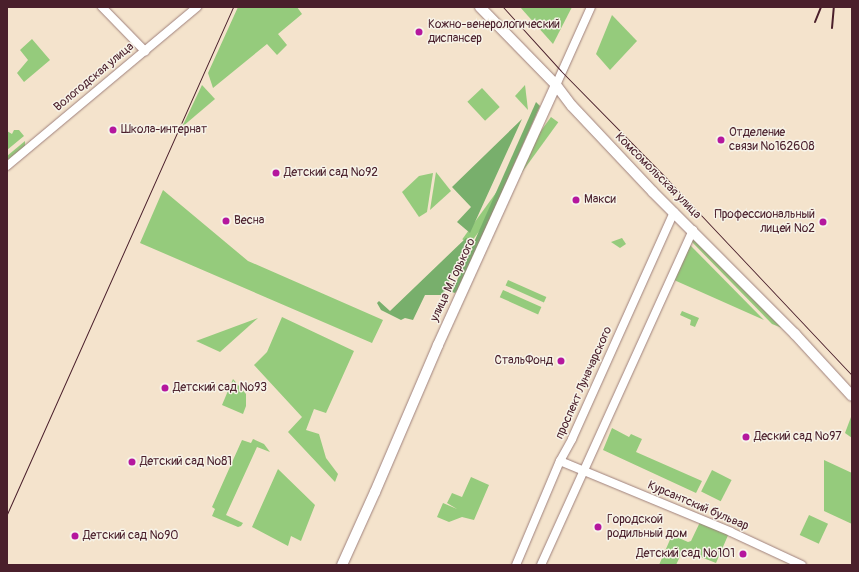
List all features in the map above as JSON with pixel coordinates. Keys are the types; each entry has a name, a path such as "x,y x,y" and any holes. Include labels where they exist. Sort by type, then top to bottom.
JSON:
{"street":[{"path":"102,7 145,51"},
{"name":"Вологодская улица","path":"7,166 197,7"},
{"name":"Комсомольская улица","path":"480,7 556,85 572,106 795,334 852,396"},
{"name":"улица М.Горького","path":"342,565 438,345 591,7"},
{"name":"проспект Луначарского","path":"516,565 560,461 572,439 674,212"},
{"path":"541,565 693,230"},
{"name":"Курсантский бульвар","path":"560,461 731,532 802,565"}],"green space":[{"path":"238,7 297,7 302,14 278,34 287,45 277,55 267,44 213,88 208,73"},
{"path":"520,7 572,7 553,44"},
{"path":"612,15 637,41 610,70 596,54"},
{"path":"32,39 50,60 24,82 17,73 28,60 20,50"},
{"path":"202,85 215,99 182,127"},
{"path":"525,85 528,110 515,96"},
{"path":"482,88 500,107 485,121 467,102"},
{"path":"536,102 540,106 459,289 455,293 452,292"},
{"path":"551,117 558,122 470,244 462,239"},
{"path":"522,119 470,233 457,222 471,207 452,187"},
{"path":"14,130 19,130 24,136 7,150 7,131 12,134"},
{"path":"25,141 25,146 7,161 7,156"},
{"path":"436,172 451,191 430,210"},
{"path":"433,173 427,212 419,217 402,192 419,176"},
{"path":"163,190 248,261 383,320 372,343 140,243"},
{"path":"695,234 787,330 772,324 691,241"},
{"path":"466,238 468,239 443,295 425,295 413,320 405,318 401,320 381,310 377,303 379,301 390,311"},
{"path":"622,238 626,244 620,248 611,242"},
{"path":"690,245 764,320 674,280"},
{"path":"508,280 546,297 544,303 506,285"},
{"path":"503,290 541,307 538,314 500,297"},
{"path":"682,311 699,318 695,327 690,325 691,320 680,315"},
{"path":"282,317 354,351 326,413 314,409 306,430 319,434 326,458 338,474 335,482 288,432 302,417 254,365 267,352"},
{"path":"258,318 220,352 196,341"},
{"path":"233,379 246,394 246,406 243,414 222,405"},
{"path":"851,417 852,418 852,438 845,433"},
{"path":"612,428 629,437 631,434 642,439 636,452 702,481 696,493 603,450"},
{"path":"253,439 264,444 270,452 257,447 226,515 243,523 238,527 212,516 215,509 212,507 242,440 251,443"},
{"path":"824,460 852,473 852,524 824,511"},
{"path":"278,469 315,505 301,541 291,536 288,546 252,527"},
{"path":"712,470 732,480 721,501 701,491"},
{"path":"471,477 489,485 474,520 462,517 449,522 437,517 443,503 457,509 447,503 452,493 462,497"},
{"path":"809,515 828,524 819,544 800,535"},
{"path":"701,520 729,533 716,563 683,550 676,565 659,565 672,535 688,542 691,541"}],"tram line":[{"path":"7,514 233,7"},
{"path":"503,7 561,71 667,179 852,375"}],"railway":[{"path":"815,22 821,7"},
{"path":"832,28 834,7"}],"place":[{"name":"Кожно-венерологический диспансер","path":"419,32"},
{"name":"Школа-интернат","path":"113,130"},
{"name":"Отделение связи №162608","path":"721,140"},
{"name":"Детский сад №92","path":"276,173"},
{"name":"Макси","path":"576,200"},
{"name":"Весна","path":"226,221"},
{"name":"Профессиональный лицей №2","path":"823,222"},
{"name":"СтальФонд","path":"561,361"},
{"name":"Детский сад №93","path":"165,388"},
{"name":"Деский сад №97","path":"746,437"},
{"name":"Детский сад №81","path":"132,462"},
{"name":"Городской родильный дом","path":"598,527"},
{"name":"Детский сад №90","path":"75,536"},
{"name":"Детский сад №101","path":"743,554"}]}
